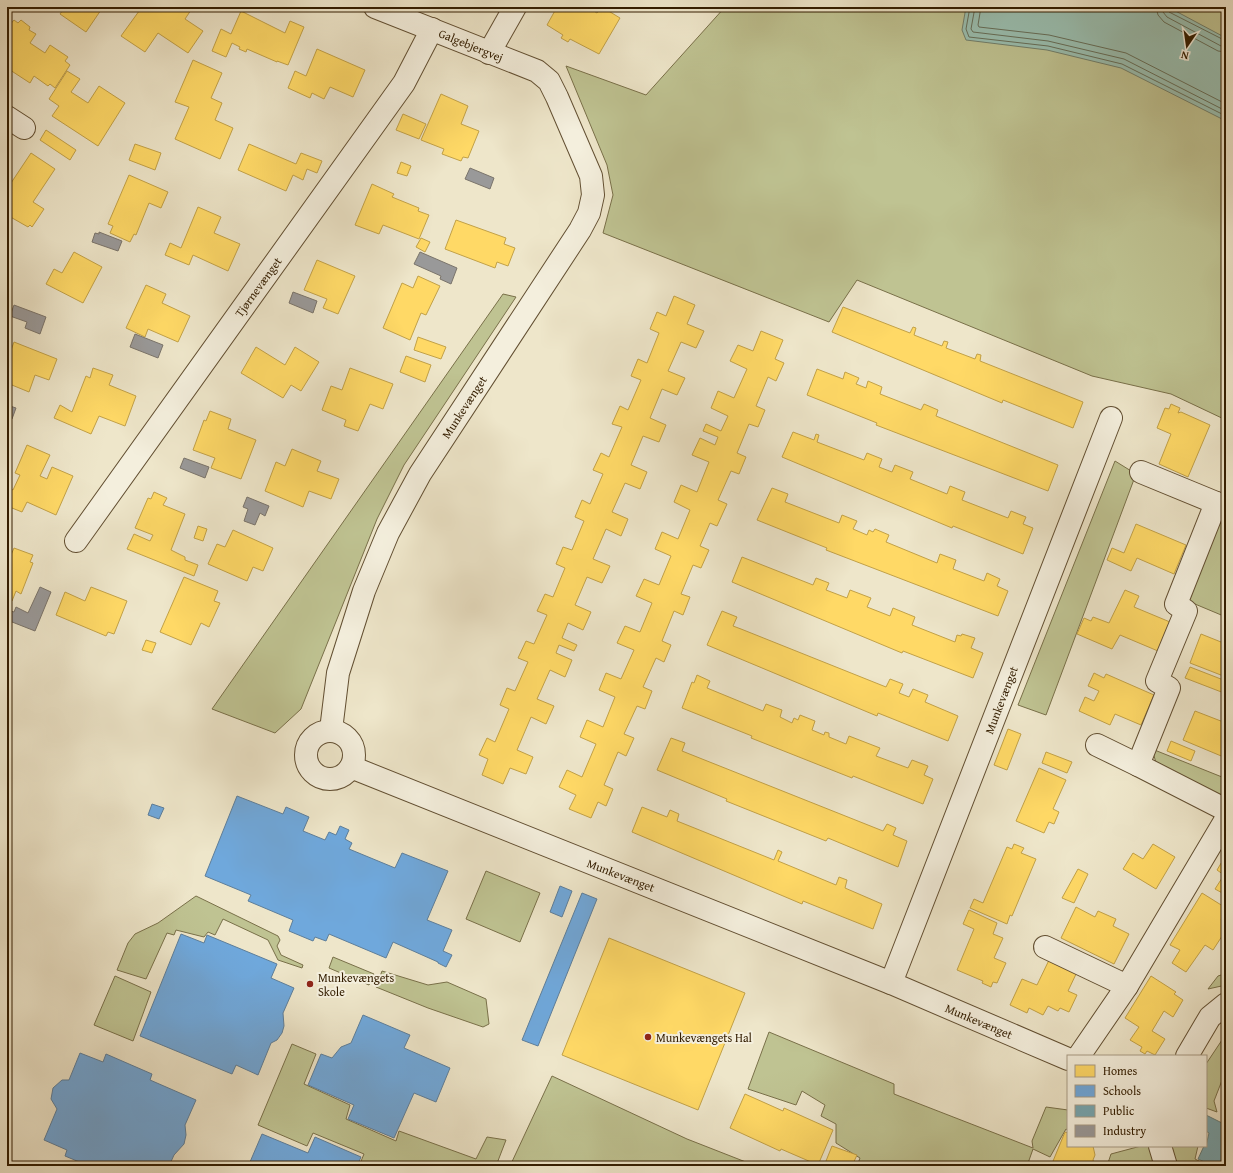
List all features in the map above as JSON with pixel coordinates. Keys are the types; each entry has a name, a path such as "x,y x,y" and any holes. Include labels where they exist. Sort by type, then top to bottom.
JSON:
{"street":[{"name":"Galgebjergvej","path":"375,7 537,71 549,81 557,97"},
{"path":"489,52 515,7"},
{"name":"Tjørnevænget","path":"76,541 404,83 432,29"},
{"name":"Munkevænget","path":"331,730 338,673 364,591 388,533 420,474 589,213 593,195 591,176 557,97"},
{"name":"Munkevænget","path":"891,982 1111,418"},
{"path":"1138,765 1169,688 1157,681 1186,611 1176,604 1221,505 1141,472"},
{"path":"331,730 346,737 351,744 354,760 346,773 331,779 316,775 306,763 305,755 310,740 316,734 331,730"},
{"path":"1097,745 1226,810"},
{"name":"Munkevænget","path":"351,767 891,982 1067,1059"},
{"path":"1081,1055 1127,986 1226,819"},
{"path":"1045,947 1127,986"},
{"path":"1188,1055 1210,1017 1226,1004"},
{"path":"1160,1147 1166,1166"}],"shaded area":[{"path":"725,7 1226,7 1226,420 1171,394 1092,376 857,280 829,322 603,233 613,195 607,165 566,66 646,95"},
{"path":"503,294 516,297 404,465 377,519 301,709 275,733 212,709"},
{"path":"1115,461 1136,474 1046,715 1018,705"},
{"path":"1226,520 1226,617 1183,599 1214,527"},
{"path":"1152,749 1222,777 1226,769 1226,797 1223,797 1157,766"},
{"path":"486,871 540,893 520,942 466,919"},
{"path":"196,896 278,936 280,940 277,946 281,955 303,965 302,968 278,960 268,940 223,919 215,935 208,932 204,937 176,930 174,935 167,933 146,979 117,970 128,943 135,934 158,923"},
{"path":"333,957 374,974 369,985 329,968"},
{"path":"382,971 428,985 447,982 486,999 489,1024 483,1027 428,1008 376,987"},
{"path":"1226,971 1226,985 1208,989 1218,976 1224,974"},
{"path":"115,976 151,992 133,1041 94,1025"},
{"path":"769,1032 894,1084 894,1094 1033,1148 1032,1141 1046,1107 1067,1110 1067,1130 1050,1157 1033,1149 1027,1166 857,1166 860,1158 836,1143 836,1124 821,1116 825,1105 802,1091 796,1105 748,1089"},
{"path":"1226,1034 1226,1070 1214,1101 1217,1112 1207,1108 1207,1062"},
{"path":"292,1044 316,1054 304,1084 350,1105 346,1119 396,1141 399,1131 476,1159 487,1137 506,1140 496,1166 359,1166 364,1154 313,1133 307,1146 258,1125"},
{"path":"552,1076 687,1139 756,1166 510,1166"},
{"path":"1137,1147 1154,1147 1155,1166 1107,1166 1111,1154"},
{"path":"1167,1147 1198,1147 1195,1159 1209,1166 1173,1166"}],"water":[{"path":"966,7 1168,7 1226,38 1226,121 1121,68 1047,50 966,40 962,30"}],"building: Homes":[{"path":"65,7 103,7 86,32 60,14"},
{"path":"142,7 153,7 157,10 159,7 193,7 185,19 203,31 188,53 158,33 145,52 121,36"},
{"path":"557,7 574,7 581,11 584,7 587,7 597,13 602,7 620,18 599,54 570,39 568,42 561,38 563,35 547,25"},
{"path":"241,11 285,33 290,21 304,27 288,65 277,62 247,49 246,52 239,49 240,47 232,43 226,57 212,51 221,29 231,34"},
{"path":"14,20 18,23 21,20 30,27 29,30 36,34 30,43 45,53 50,45 68,57 65,61 70,65 55,88 50,84 48,86 34,76 30,83 7,68 7,28"},
{"path":"317,49 365,70 353,97 330,87 324,99 312,93 310,98 288,88 295,71 306,76"},
{"path":"193,60 222,73 211,98 222,103 215,120 233,128 220,159 175,139 189,107 175,102"},
{"path":"67,71 80,79 71,92 88,103 99,86 125,103 98,146 52,116 59,106 49,99"},
{"path":"441,94 468,106 461,124 479,131 468,158 463,157 461,161 442,154 444,149 421,140"},
{"path":"403,114 426,124 419,139 396,130"},
{"path":"46,130 76,150 70,160 40,140"},
{"path":"135,144 161,153 155,170 129,160"},
{"path":"249,144 296,164 301,153 322,161 317,173 307,169 303,180 293,175 286,191 238,170"},
{"path":"31,153 55,169 33,202 44,209 32,227 30,225 28,227 7,215 7,189"},
{"path":"401,162 411,166 407,176 397,173"},
{"path":"129,175 168,192 161,208 149,203 136,235 134,234 130,242 110,233 113,226 108,224"},
{"path":"372,184 394,194 392,197 419,208 418,211 429,215 419,239 383,225 379,234 355,225"},
{"path":"198,207 221,217 214,233 240,244 228,271 193,255 189,265 165,255 170,243 181,248"},
{"path":"456,220 506,238 504,244 515,248 508,266 497,262 495,268 445,249"},
{"path":"421,238 430,242 425,252 416,247"},
{"path":"74,252 102,267 83,303 46,284 54,269 62,273"},
{"path":"317,260 355,276 338,314 323,308 327,299 304,290"},
{"path":"418,276 440,286 426,315 421,313 410,340 383,328 402,283 413,288"},
{"path":"146,285 166,294 162,303 190,316 178,342 148,329 145,337 126,328"},
{"path":"674,296 695,305 687,324 704,331 696,348 681,342 668,371 685,378 677,395 662,389 650,418 666,425 659,442 643,436 631,465 647,472 640,489 625,483 612,512 628,519 621,536 606,529 593,559 610,566 602,583 587,577 575,605 591,612 583,630 568,623 562,638 577,645 574,651 559,645 556,653 572,660 565,677 550,670 537,699 554,706 546,724 531,717 517,750 533,757 526,774 510,768 503,784 482,775 488,759 479,755 487,738 495,742 509,709 500,705 507,688 515,691 528,662 518,658 526,641 534,644 547,615 537,611 545,594 553,597 565,568 556,564 563,547 572,550 584,521 575,517 582,500 590,504 603,474 593,470 601,453 609,457 622,427 612,424 620,406 628,410 641,380 631,376 638,359 647,363 659,333 650,329 657,312 666,316"},
{"path":"843,307 910,333 913,327 916,328 914,335 942,346 944,341 948,342 946,348 975,359 977,354 981,355 980,361 1083,402 1073,428 1003,400 1002,403 832,332"},
{"path":"761,331 783,340 775,359 784,363 776,381 768,377 756,406 765,410 758,427 749,424 737,453 746,457 739,474 731,471 718,500 727,504 717,526 710,523 700,546 709,550 701,568 693,565 681,594 690,597 683,615 674,611 662,641 671,645 664,662 656,658 643,687 652,691 645,709 637,706 624,734 634,738 626,756 618,752 604,785 613,789 606,806 598,802 591,818 569,809 576,795 559,787 567,770 582,777 596,744 580,737 587,720 603,727 615,697 599,690 606,673 621,679 634,650 617,643 625,626 640,632 652,603 636,596 644,579 659,585 671,556 655,549 662,532 678,539 690,510 674,502 681,485 697,492 709,462 692,455 700,438 715,445 718,437 703,431 706,424 721,431 728,416 711,408 718,391 734,398 747,369 730,361 738,345 753,351"},
{"path":"418,337 446,347 441,359 414,350"},
{"path":"14,342 57,359 49,380 35,375 29,392 7,383 7,361"},
{"path":"256,347 285,365 295,347 319,362 301,391 291,385 283,398 241,373"},
{"path":"406,356 431,365 425,382 400,372"},
{"path":"93,368 113,375 109,385 136,396 125,426 99,416 91,434 54,418 60,405 72,412 86,376 90,378"},
{"path":"350,368 393,384 383,409 370,404 358,431 344,426 346,420 322,410 331,386 342,390"},
{"path":"817,369 843,379 845,372 859,378 856,384 866,388 868,381 882,387 880,394 921,410 924,404 938,410 936,416 1058,465 1048,491 876,425 877,423 807,395"},
{"path":"1171,404 1180,408 1178,413 1181,412 1210,425 1188,477 1159,464 1171,434 1157,428 1165,408 1169,409"},
{"path":"210,411 231,419 228,429 256,440 241,479 211,468 215,458 193,450 204,420 206,421"},
{"path":"793,432 814,440 816,434 819,435 817,442 864,460 867,453 882,459 879,467 892,472 895,465 913,472 910,479 947,494 950,486 965,492 962,500 1008,518 1011,511 1026,517 1023,524 1033,528 1023,554 953,526 952,528 782,457"},
{"path":"27,445 50,455 40,476 47,479 52,467 73,476 56,515 27,502 22,512 7,506 7,487 13,490 20,475 15,473"},
{"path":"292,449 321,461 317,471 339,479 331,499 309,491 303,507 265,491 276,462 285,466"},
{"path":"772,488 788,494 785,502 839,523 842,515 857,521 853,529 867,535 869,530 873,532 875,529 889,535 886,542 937,563 940,554 956,560 953,569 984,581 987,573 1000,579 997,586 1008,591 998,616 826,550 827,548 757,520"},
{"path":"154,492 167,498 163,505 185,514 171,550 185,557 185,560 198,565 194,576 127,549 134,534 150,541 153,535 135,528 148,498 151,499"},
{"path":"1136,524 1186,545 1174,574 1137,558 1131,571 1107,560 1112,548 1124,553"},
{"path":"198,526 207,529 203,541 194,538"},
{"path":"233,530 273,548 263,571 253,567 247,581 208,564 217,544 225,547"},
{"path":"14,548 33,555 30,562 33,563 21,594 16,591 12,601 7,599 7,554 11,555"},
{"path":"742,557 813,585 816,578 829,583 826,590 847,598 850,590 871,598 867,607 890,616 893,608 915,617 912,625 955,642 957,635 961,636 962,634 975,638 971,648 983,653 973,678 903,651 902,653 732,582"},
{"path":"184,577 218,591 214,601 220,603 209,627 201,623 191,645 160,632"},
{"path":"91,587 127,601 114,634 108,632 106,636 56,615 65,592 85,601"},
{"path":"1125,590 1139,596 1134,607 1170,622 1158,651 1120,635 1112,649 1077,634 1084,618 1091,621 1093,617 1109,623"},
{"path":"722,611 737,617 733,626 886,687 890,679 903,684 899,693 909,697 913,689 928,695 925,702 958,716 948,741 878,713 877,716 707,645"},
{"path":"1201,634 1226,644 1226,677 1190,663"},
{"path":"146,640 156,643 152,653 142,650"},
{"path":"1190,667 1226,681 1224,693 1185,678"},
{"path":"1094,673 1104,678 1106,674 1154,695 1141,725 1115,714 1110,725 1079,711 1085,697 1094,701 1099,691 1088,686"},
{"path":"697,675 710,681 707,688 763,711 766,704 782,710 780,717 792,723 794,718 798,720 800,715 815,721 812,730 824,735 825,732 829,733 829,737 846,744 849,736 880,748 876,756 908,768 912,760 928,766 924,775 933,779 923,804 751,738 752,736 682,708 692,682 694,683"},
{"path":"1195,711 1226,723 1226,758 1183,740"},
{"path":"1008,729 1021,734 1007,770 994,765"},
{"path":"671,738 685,743 682,751 883,831 887,824 896,828 893,835 907,841 898,867 828,838 826,841 726,801 727,799 657,770"},
{"path":"1171,741 1195,751 1191,761 1167,751"},
{"path":"1046,752 1072,762 1067,773 1042,763"},
{"path":"1039,768 1066,780 1053,809 1059,812 1054,824 1049,822 1044,833 1016,821"},
{"path":"642,807 667,817 670,810 679,814 677,821 774,860 778,850 782,852 778,861 836,885 839,877 847,880 845,888 882,904 873,929 803,901 802,904 632,832"},
{"path":"1014,844 1024,848 1021,853 1036,859 1012,916 1010,915 1007,924 970,908 974,899 983,903 1007,847 1012,849"},
{"path":"1153,844 1175,857 1156,889 1123,869 1133,853 1143,859"},
{"path":"1226,855 1226,895 1215,889 1224,875 1217,870"},
{"path":"1078,869 1088,874 1074,903 1062,898"},
{"path":"1202,893 1226,908 1221,920 1226,923 1226,930 1213,950 1205,945 1186,972 1172,963 1180,950 1170,945"},
{"path":"1076,907 1095,917 1098,911 1116,919 1113,926 1129,934 1114,964 1061,938"},
{"path":"969,910 997,923 993,934 1003,938 994,958 1006,963 997,983 993,982 991,987 982,983 983,981 957,970 974,929 963,924"},
{"name":"Munkevængets Hal","path":"609,938 745,993 698,1110 562,1055"},
{"path":"1050,958 1077,972 1068,991 1077,995 1069,1012 1060,1008 1058,1011 1048,1006 1043,1015 1029,1008 1027,1013 1010,1005 1022,979 1037,985"},
{"path":"1151,976 1176,992 1174,994 1183,1000 1173,1017 1164,1011 1152,1031 1165,1039 1155,1055 1147,1051 1145,1054 1140,1051 1142,1047 1130,1040 1139,1027 1125,1018"},
{"path":"745,1094 783,1111 784,1108 833,1130 818,1165 781,1149 780,1151 730,1128"},
{"path":"1065,1132 1067,1133 1067,1147 1093,1147 1095,1155 1093,1160 1095,1166 1051,1166"},
{"path":"832,1146 857,1155 852,1166 824,1166"}],"building: Schools":[{"path":"237,796 283,814 286,807 309,817 303,831 325,840 329,832 336,835 340,826 349,830 345,839 352,843 349,849 395,868 402,853 448,871 427,920 452,930 443,951 452,955 446,967 393,942 386,958 329,934 326,941 315,937 313,941 289,931 293,920 248,901 251,895 205,876"},
{"path":"152,804 164,808 159,819 148,815"},
{"path":"560,886 572,891 562,917 550,912"},
{"path":"582,893 597,899 538,1046 522,1040"},
{"path":"181,934 204,943 207,935 277,964 271,978 294,988 283,1013 284,1026 282,1033 277,1040 271,1043 258,1075 236,1065 232,1074 140,1036"},
{"path":"363,1015 410,1035 404,1048 450,1068 436,1102 414,1093 394,1138 348,1119 354,1105 308,1085 321,1054 332,1058 341,1047 351,1043"},
{"path":"80,1053 103,1062 106,1054 152,1074 150,1080 196,1100 185,1125 186,1135 184,1144 174,1155 169,1166 89,1166 65,1156 67,1150 44,1140 57,1109 51,1099 53,1088 62,1080 69,1080"},
{"path":"262,1134 308,1153 315,1137 361,1157 357,1166 245,1166 250,1162"}],"building: Public":[{"path":"1207,1116 1226,1125 1226,1166 1213,1166 1198,1159 1204,1147 1207,1147 1209,1133 1207,1132"}],"building: Industry":[{"path":"470,168 494,178 490,189 465,179"},
{"path":"99,232 122,241 118,251 92,242 95,233 99,234"},
{"path":"420,252 457,268 451,284 440,279 441,276 414,264"},
{"path":"293,292 317,301 313,313 289,303"},
{"path":"14,305 46,317 40,334 25,328 27,322 10,316"},
{"path":"135,334 163,345 158,358 130,347"},
{"path":"7,405 16,408 12,419 7,417"},
{"path":"184,458 209,467 205,478 180,468"},
{"path":"247,497 269,506 265,516 260,513 255,525 244,521 248,509 243,507"},
{"path":"40,587 51,592 35,631 7,620 7,610 14,612 16,607 28,613"}],"place":[{"name":"Munkevængets Skole","path":"310,984"},
{"name":"Munkevængets Hal","path":"648,1037"}]}
